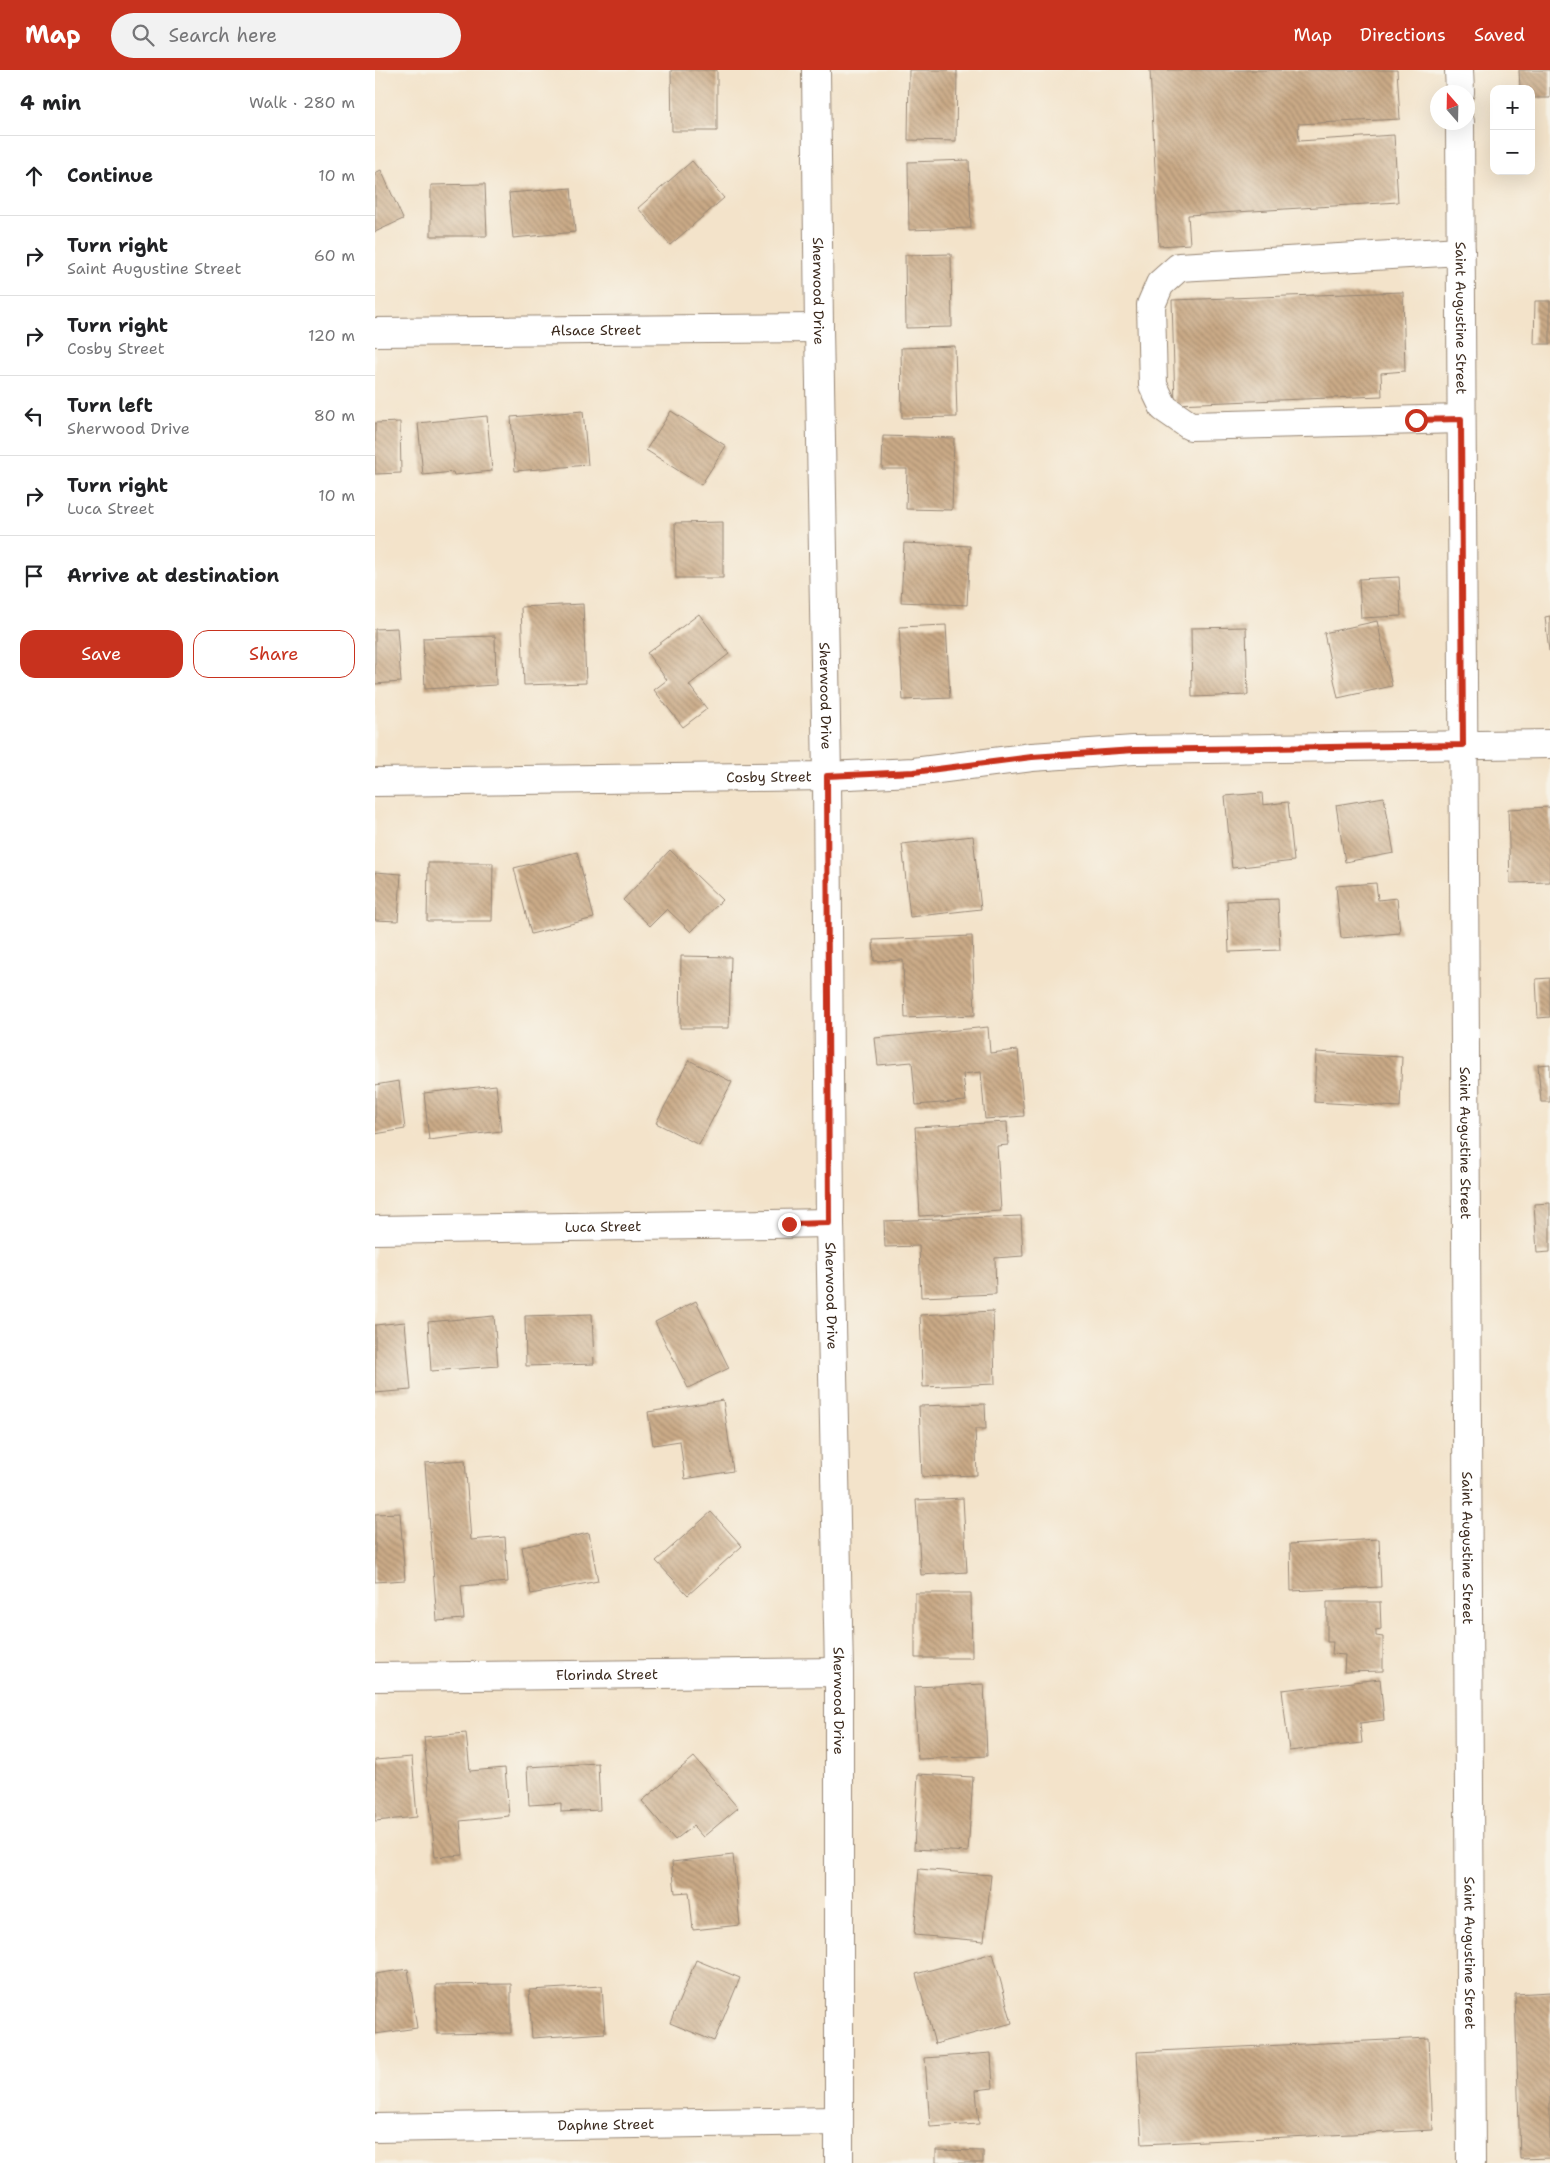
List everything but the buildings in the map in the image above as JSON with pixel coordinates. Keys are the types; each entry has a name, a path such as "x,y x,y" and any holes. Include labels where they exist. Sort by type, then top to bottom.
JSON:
{"street":[{"name":"Sherwood Drive","path":"816,70 827,776 829,1223 839,1672 839,2163"},
{"path":"1459,70 1459,85"},
{"name":"Saint Augustine Street","path":"1460,130 1471,2163"},
{"path":"1461,250 1179,267 1160,284 1151,304 1153,385 1164,408 1190,426 1461,419"},
{"name":"Alsace Street","path":"375,332 819,328"},
{"name":"Cosby Street","path":"375,782 827,776 914,772 1032,757 1134,750 1550,744"},
{"name":"Luca Street","path":"375,1230 829,1223"},
{"name":"Florinda Street","path":"375,1677 839,1672"},
{"name":"Daphne Street","path":"375,2128 838,2121"}],"route":[{"path":"789,1224 829,1223 827,776 914,772 1032,757 1134,750 1463,745 1461,419 1416,420"}]}
